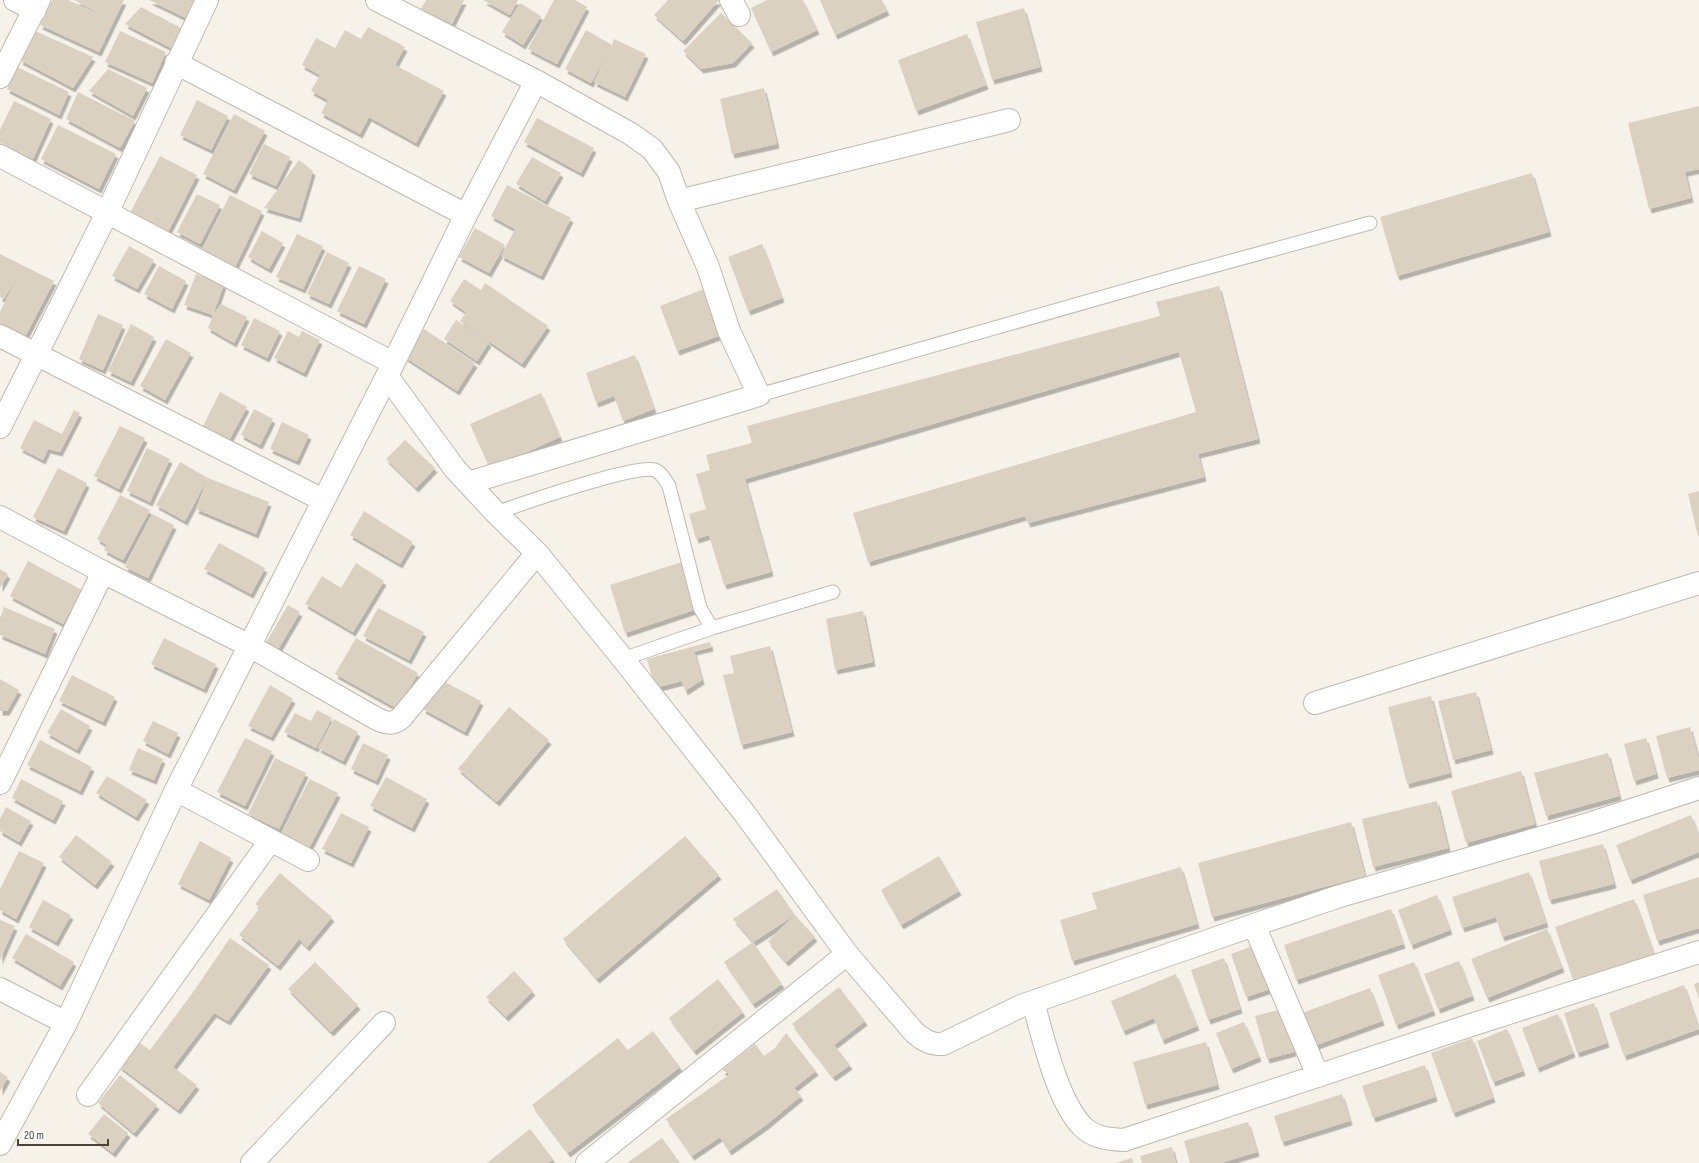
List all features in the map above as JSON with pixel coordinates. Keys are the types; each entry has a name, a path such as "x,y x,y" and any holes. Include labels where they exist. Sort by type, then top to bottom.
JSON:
{"street":[{"path":"0,77 37,5 15,0"},
{"path":"0,427 107,214 176,63 207,0"},
{"path":"376,0 536,81 631,134 652,149 669,172 679,201 708,267 729,331 759,395 468,483"},
{"path":"176,63 466,216"},
{"path":"0,1144 66,1023 176,790 466,216 536,81"},
{"path":"679,201 1009,120"},
{"path":"0,156 390,369 455,468 496,513 537,553 623,659 745,814 847,954 914,1032 921,1038 935,1044 943,1044 1033,1002 1340,896 1592,823 1699,788"},
{"path":"0,336 323,500"},
{"path":"0,517 103,572 248,646 377,719 390,723 396,722 537,553"},
{"path":"0,783 103,572"},
{"path":"1316,703 1699,583"},
{"path":"176,790 308,860"},
{"path":"88,1095 270,841"},
{"path":"1254,925 1318,1076"},
{"path":"1033,1002 1052,1067 1069,1109 1082,1127 1101,1138 1124,1140 1699,952"},
{"path":"587,1163 847,954"},
{"path":"0,989 66,1023"},
{"path":"252,1163 384,1023"}],"lane":[{"path":"759,395 1184,274 1370,223"},
{"path":"496,513 585,484 642,470 655,470 662,474 669,486 700,608 712,628"},
{"path":"623,659 712,628 833,592"}],"building":[{"path":"52,0 68,0 108,18 74,0 124,0 99,52 40,25"},
{"path":"149,0 197,0 188,19"},
{"path":"426,0 464,0 452,24 421,9"},
{"path":"483,0 518,0 510,15"},
{"path":"554,0 575,0 587,7 557,64 528,49"},
{"path":"668,0 719,0 683,41 654,15"},
{"path":"767,0 803,0 817,30 771,52 751,8"},
{"path":"820,0 882,0 887,11 835,35"},
{"path":"520,3 541,16 523,45 502,32"},
{"path":"141,7 183,29 173,49 125,24"},
{"path":"1024,8 1040,67 992,80 976,22"},
{"path":"721,13 752,43 733,63 701,69 683,51"},
{"path":"368,27 405,47 395,65 444,91 416,143 369,117 360,134 321,113 328,100 311,91 320,75 302,65 316,38 335,48 345,30 361,39"},
{"path":"33,30 93,57 73,88 20,60"},
{"path":"586,30 612,45 614,39 646,54 625,97 594,82 609,50 591,83 565,69"},
{"path":"120,31 166,52 152,83 105,62"},
{"path":"967,34 986,85 916,111 898,60"},
{"path":"17,67 69,92 59,115 7,89"},
{"path":"108,69 147,88 133,116 89,91"},
{"path":"764,88 777,144 732,154 720,99"},
{"path":"78,92 135,121 120,148 66,119"},
{"path":"197,100 228,116 211,150 180,135"},
{"path":"14,101 51,119 33,159 0,143 0,130"},
{"path":"1699,106 1699,169 1685,172 1691,198 1649,209 1628,123"},
{"path":"234,114 265,131 234,190 203,174"},
{"path":"537,118 594,148 581,173 524,142"},
{"path":"58,125 116,154 99,189 41,159"},
{"path":"264,144 290,157 276,186 249,174"},
{"path":"160,156 197,175 168,232 130,213"},
{"path":"532,157 561,173 545,201 516,184"},
{"path":"299,160 313,171 299,218 264,208"},
{"path":"1532,173 1549,232 1397,276 1380,217"},
{"path":"507,185 571,218 541,276 501,256 515,229 491,216"},
{"path":"197,194 220,205 200,244 177,232"},
{"path":"230,195 262,211 235,267 202,250"},
{"path":"475,228 505,245 489,273 459,257"},
{"path":"262,231 283,243 269,269 248,257"},
{"path":"297,234 323,246 303,289 276,277"},
{"path":"762,244 782,298 748,311 728,257"},
{"path":"129,246 154,260 137,289 112,276"},
{"path":"327,252 349,263 329,304 307,294"},
{"path":"0,254 54,281 25,337 0,324 0,312 19,274 4,299 0,297"},
{"path":"159,266 186,281 172,309 144,294"},
{"path":"359,266 386,279 364,324 337,311"},
{"path":"196,274 224,284 213,315 184,305"},
{"path":"464,279 481,290 485,283 548,326 522,364 460,321 466,312 450,301"},
{"path":"1219,286 1258,439 1198,454 1204,477 1028,523 1025,516 868,562 853,513 1196,412 1179,352 745,479 771,572 724,585 709,535 696,539 689,514 706,509 696,474 710,470 706,455 752,443 747,426 1160,316 1156,302"},
{"path":"704,289 721,335 677,351 660,306"},
{"path":"221,304 247,317 234,343 208,328 213,315"},
{"path":"98,314 123,325 103,370 79,359"},
{"path":"254,318 280,331 267,358 241,345"},
{"path":"456,320 489,342 477,361 444,339"},
{"path":"131,324 154,337 131,382 108,371"},
{"path":"424,329 475,363 457,391 405,357"},
{"path":"288,331 299,337 302,331 320,340 304,373 274,358"},
{"path":"166,339 191,353 165,400 140,386"},
{"path":"635,355 654,409 623,421 614,396 596,403 586,373"},
{"path":"220,392 247,407 226,446 200,432"},
{"path":"541,393 560,437 490,469 470,424"},
{"path":"254,409 273,419 260,445 241,435"},
{"path":"74,410 80,413 60,452 48,449 43,460 20,448 34,420 62,434"},
{"path":"282,422 309,435 297,461 270,449"},
{"path":"120,426 145,438 119,489 94,476"},
{"path":"405,440 435,468 416,488 386,459"},
{"path":"147,448 170,459 150,502 127,491"},
{"path":"180,462 208,478 185,521 156,505"},
{"path":"58,468 87,483 64,531 33,517"},
{"path":"208,478 269,502 256,534 196,509"},
{"path":"1699,491 1699,536 1698,536 1688,494"},
{"path":"120,495 150,510 123,560 104,550 107,545 97,539"},
{"path":"364,511 413,542 400,564 350,535"},
{"path":"152,514 174,525 148,578 125,567"},
{"path":"219,543 265,568 251,594 204,569"},
{"path":"28,561 82,590 63,624 10,596"},
{"path":"685,561 700,608 625,633 610,585"},
{"path":"356,563 384,581 353,632 305,604 322,576 341,588"},
{"path":"0,569 8,574 0,588"},
{"path":"288,605 300,612 276,653 264,646"},
{"path":"4,607 55,629 45,654 0,635 0,618"},
{"path":"378,608 424,632 409,660 363,636"},
{"path":"863,611 873,662 835,670 826,619"},
{"path":"164,638 216,664 204,689 151,664"},
{"path":"356,638 418,673 398,709 335,674"},
{"path":"710,642 711,647 694,651 702,680 685,691 682,681 655,688 647,659"},
{"path":"770,646 792,732 741,745 723,675 734,673 730,656"},
{"path":"72,675 115,697 103,722 59,701"},
{"path":"0,679 19,690 7,711 0,711"},
{"path":"439,679 481,701 465,732 423,709"},
{"path":"270,685 293,699 271,737 248,726"},
{"path":"1476,692 1491,750 1453,760 1438,701"},
{"path":"1431,696 1450,773 1407,784 1388,707"},
{"path":"509,707 549,740 497,802 458,769"},
{"path":"61,709 90,726 77,750 47,733"},
{"path":"317,710 332,718 316,748 284,732 295,713 311,721"},
{"path":"334,719 358,732 343,761 318,748"},
{"path":"153,721 178,733 168,754 143,741"},
{"path":"1690,727 1699,760 1699,770 1667,778 1656,736"},
{"path":"245,738 272,751 245,806 217,792"},
{"path":"1646,738 1656,774 1634,781 1624,744"},
{"path":"40,740 92,767 80,791 27,765"},
{"path":"363,743 388,755 376,781 351,769"},
{"path":"138,748 163,759 154,780 129,770"},
{"path":"1608,753 1619,796 1546,816 1534,773"},
{"path":"275,758 306,773 279,829 248,814"},
{"path":"1521,771 1535,824 1466,843 1451,791"},
{"path":"107,776 147,800 136,817 96,793"},
{"path":"386,777 427,799 412,828 370,806"},
{"path":"21,779 63,801 53,820 12,798"},
{"path":"310,779 338,793 309,848 281,834"},
{"path":"1437,801 1448,848 1373,867 1362,819"},
{"path":"6,807 31,821 19,842 0,831 0,819"},
{"path":"341,813 369,827 351,863 322,849"},
{"path":"1691,815 1699,836 1699,852 1630,880 1616,845"},
{"path":"1351,822 1365,876 1212,917 1198,863"},
{"path":"76,835 112,862 95,885 59,857"},
{"path":"685,836 719,875 597,979 563,939"},
{"path":"200,841 231,858 209,900 178,884"},
{"path":"1603,844 1614,884 1549,900 1539,861"},
{"path":"19,851 44,863 16,919 0,910 0,889"},
{"path":"939,856 959,891 901,925 881,890"},
{"path":"1181,867 1197,924 1072,961 1060,920 1097,909 1092,893"},
{"path":"1529,872 1546,923 1502,937 1496,917 1462,928 1452,897"},
{"path":"280,873 332,917 307,947 299,939 278,966 239,935 260,908 255,904"},
{"path":"1699,877 1699,928 1657,941 1643,895"},
{"path":"777,889 795,915 753,942 733,919"},
{"path":"1437,895 1450,930 1411,945 1398,910"},
{"path":"1634,899 1654,954 1574,983 1555,927"},
{"path":"43,900 71,915 56,942 29,927"},
{"path":"1391,909 1403,944 1296,980 1284,945"},
{"path":"795,915 815,937 786,962 768,941"},
{"path":"0,920 15,926 0,960"},
{"path":"1547,929 1562,968 1487,998 1471,959"},
{"path":"26,934 74,962 60,986 12,958"},
{"path":"230,938 269,965 228,1021 214,1013 173,1067 197,1085 178,1110 119,1066 137,1041 150,1050 191,995"},
{"path":"753,942 782,984 753,1004 724,962"},
{"path":"1258,944 1273,988 1246,997 1231,954"},
{"path":"1224,958 1240,1009 1208,1020 1191,970"},
{"path":"1459,961 1472,996 1438,1009 1424,974"},
{"path":"315,962 358,1005 331,1032 288,989"},
{"path":"1414,962 1433,1011 1396,1025 1378,975"},
{"path":"514,971 533,991 506,1017 486,997"},
{"path":"1176,974 1197,1026 1162,1040 1154,1018 1123,1031 1111,1001"},
{"path":"718,979 743,1012 694,1051 669,1018"},
{"path":"1699,982 1699,999 1694,984"},
{"path":"1684,985 1699,1029 1624,1056 1609,1013"},
{"path":"839,987 865,1021 834,1045 850,1065 833,1077 792,1024"},
{"path":"1370,988 1382,1021 1314,1046 1302,1013"},
{"path":"1594,1003 1607,1043 1577,1053 1564,1013"},
{"path":"1282,1009 1294,1052 1267,1059 1255,1016"},
{"path":"1558,1014 1573,1053 1537,1068 1522,1028"},
{"path":"1244,1022 1259,1057 1231,1069 1216,1033"},
{"path":"1507,1029 1523,1071 1493,1082 1477,1041"},
{"path":"653,1031 680,1067 568,1153 532,1105 618,1038 630,1053 628,1050"},
{"path":"786,1033 816,1071 794,1088 801,1096 766,1125 729,1151 720,1137 692,1156 666,1119 730,1074 722,1070 755,1044 764,1056 775,1048"},
{"path":"1472,1038 1493,1098 1453,1113 1431,1053"},
{"path":"1206,1042 1217,1085 1145,1105 1133,1062"},
{"path":"1425,1065 1435,1097 1373,1118 1362,1086"},
{"path":"0,1072 8,1077 0,1091"},
{"path":"120,1075 157,1105 134,1133 98,1103"},
{"path":"1342,1094 1350,1121 1282,1142 1274,1116"},
{"path":"104,1114 128,1133 113,1153 88,1134"},
{"path":"1248,1122 1257,1152 1221,1163 1190,1163 1184,1141"},
{"path":"530,1129 553,1159 548,1163 487,1163"},
{"path":"662,1138 680,1163 627,1163"},
{"path":"1172,1147 1176,1163 1142,1163 1140,1156"},
{"path":"1132,1158 1133,1163 1116,1163"}]}
